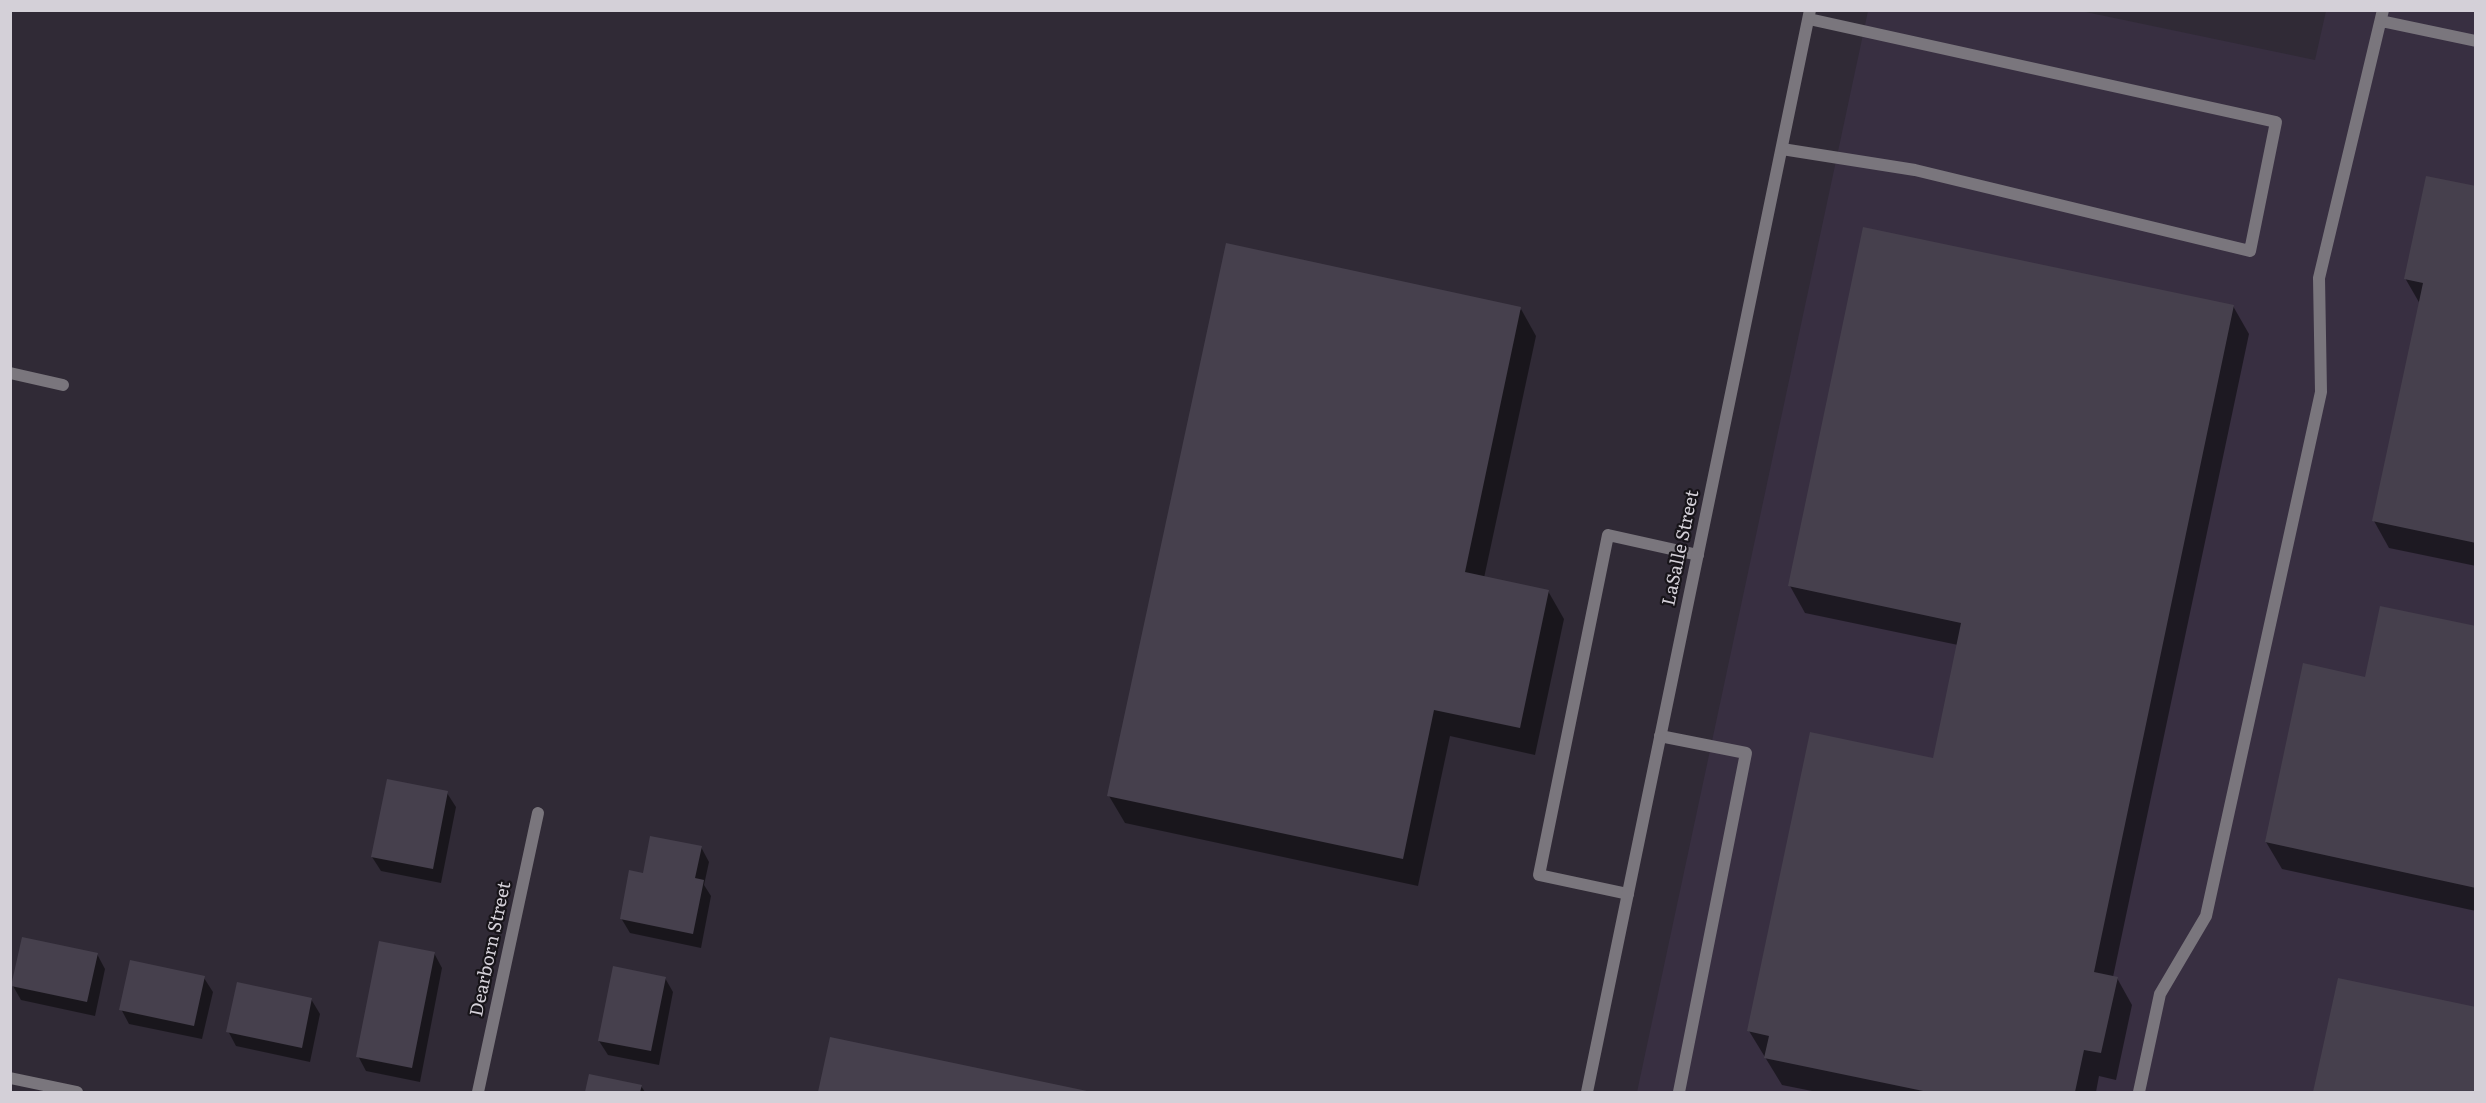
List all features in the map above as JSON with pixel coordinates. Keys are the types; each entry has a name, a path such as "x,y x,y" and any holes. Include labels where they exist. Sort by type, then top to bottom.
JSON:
{"street":[{"name":"LaSalle Street","path":"1587,1092 1810,15"},
{"path":"1782,149 1915,170 2250,251 2276,122 1810,15"},
{"path":"2139,1092 2160,994 2206,915 2321,392 2319,278 2382,16 2475,40"},
{"path":"10,373 63,385"},
{"path":"1628,894 1539,875 1608,536 1698,555"},
{"path":"1660,736 1746,753 1679,1092"},
{"name":"Dearborn Street","path":"478,1092 538,813"},
{"path":"10,1078 77,1092"}],"shaded area":[{"path":"1868,11 2081,11 2315,60 2326,11 2475,11 2475,1092 1637,1092"}],"building":[{"path":"2426,176 2476,186 2476,543 2372,521 2423,283 2404,279"},
{"path":"1863,227 2234,305 2094,972 2118,977 2101,1053 2084,1050 2075,1092 1928,1092 1764,1058 1769,1036 1747,1031 1810,732 1933,758 1961,623 1788,586"},
{"path":"1226,243 1521,307 1465,572 1549,590 1520,728 1434,710 1403,859 1107,796"},
{"path":"2380,606 2476,626 2476,888 2265,842 2303,663 2365,677"},
{"path":"387,779 448,791 433,869 371,857"},
{"path":"650,836 702,846 695,878 704,880 693,934 620,919 629,870 643,873"},
{"path":"22,937 98,953 87,1002 11,986"},
{"path":"379,941 435,952 412,1068 356,1057"},
{"path":"130,960 205,976 194,1026 119,1010"},
{"path":"613,966 666,977 651,1051 598,1041"},
{"path":"2338,978 2476,1007 2476,1092 2313,1092"},
{"path":"237,982 312,998 302,1048 226,1032"},
{"path":"830,1037 1087,1091 1087,1092 818,1092"},
{"path":"589,1074 642,1085 640,1092 585,1092"}]}
